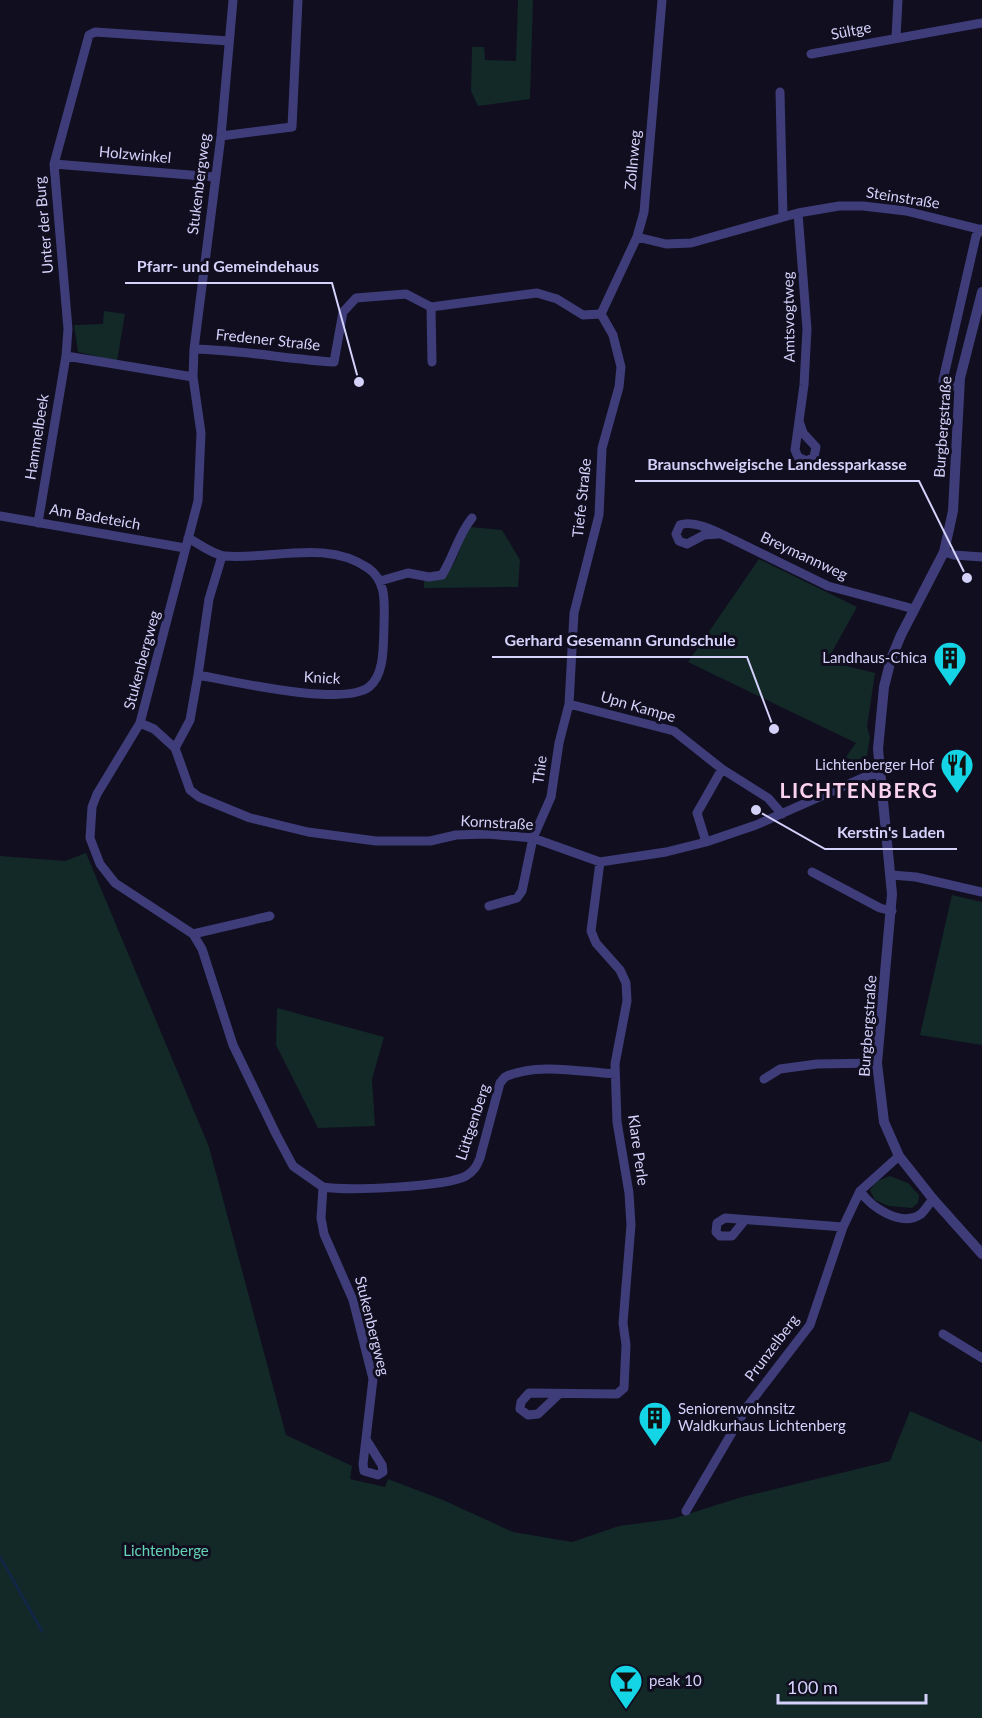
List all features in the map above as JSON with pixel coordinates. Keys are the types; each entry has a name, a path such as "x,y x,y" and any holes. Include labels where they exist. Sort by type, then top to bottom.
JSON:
{"street":[{"name":"Stukenbergweg","path":"193,934 115,883 100,864 90,838 92,807 97,794 140,723 198,501 201,464 193,377 194,349 220,136 233,0"},
{"path":"220,136 292,127 298,0"},
{"name":"Zollnweg","path":"601,314 637,237 644,212 662,0"},
{"path":"896,37 898,0"},
{"name":"Sültge","path":"811,54 982,23"},
{"name":"Unter der Burg","path":"66,356 68,329 54,164 89,35 95,32 229,41"},
{"path":"780,92 783,217"},
{"name":"Holzwinkel","path":"54,164 215,177"},
{"name":"Steinstraße","path":"637,237 666,244 691,243 798,213 839,206 863,206 906,212 981,229"},
{"name":"Amtsvogtweg","path":"798,213 807,329 799,421"},
{"path":"959,387 943,384 943,380 976,236 981,229"},
{"name":"Burgbergstraße","path":"982,292 959,387 953,511 944,552 914,609 887,671 879,731 879,774 892,875 892,911 877,1063 884,1122 899,1155 933,1199 982,1254"},
{"path":"432,362 431,307 537,293 551,296 578,313 588,316 601,314"},
{"name":"Fredener Straße","path":"194,349 233,350 298,360 334,362 343,312 356,298 406,294 431,307"},
{"name":"Tiefe Straße","path":"569,704 574,613 599,515 602,448 619,387 621,367 614,335 601,314"},
{"path":"66,356 193,377"},
{"name":"Hammelbeek","path":"38,523 66,356"},
{"name":"Am Badeteich","path":"0,516 185,548"},
{"path":"188,538 222,556 314,552 334,555 357,562 370,570 380,581 408,573 429,577 442,575 472,518"},
{"name":"Breymannweg","path":"718,534 828,586 914,609"},
{"path":"944,552 982,557"},
{"path":"175,748 190,720 206,611 222,556"},
{"name":"Knick","path":"198,675 277,690 333,694 353,694 369,687 380,673 385,594 380,581"},
{"name":"Upn Kampe","path":"569,704 674,731 722,769 768,798 782,814"},
{"name":"Thie","path":"489,906 520,894 533,838 551,797 559,743 569,704"},
{"name":"Kornstraße","path":"140,723 154,729 175,748 190,790 199,797 250,818 308,832 376,841 430,841 456,835 487,834 533,838 600,862 666,852 706,842 782,814 862,778 879,774"},
{"path":"706,842 698,813 722,769"},
{"name":"Klare Perle","path":"559,1394 616,1394 624,1388 626,1345 623,1323 631,1225 629,1193 617,1122 615,1074 627,1000 626,983 620,970 596,943 591,931 600,862"},
{"path":"812,872 880,908 892,911"},
{"path":"892,875 916,877 982,892"},
{"path":"270,916 193,934 202,950 232,1045 276,1134 293,1166 323,1187"},
{"path":"764,1079 780,1069 817,1064 877,1063"},
{"name":"Lüttgenberg","path":"323,1187 359,1188 457,1179 475,1169 500,1083 505,1077 527,1071 615,1074"},
{"name":"Prunzelberg","path":"686,1511 747,1407 810,1325 843,1227 860,1191 899,1155"},
{"name":"Stukenbergweg","path":"323,1187 321,1218 324,1234 353,1299 373,1379 367,1441"},
{"path":"860,1191 869,1204 880,1211 908,1219 920,1214 933,1199"},
{"path":"745,1220 843,1227"},
{"path":"943,1334 982,1358"}],"green space":[{"path":"518,0 533,0 530,99 478,106 471,91 472,47 484,47 485,60 516,61"},
{"path":"104,311 125,314 117,361 78,352 74,325 103,324"},
{"path":"470,527 502,530 520,560 518,587 424,588 424,580 444,575 450,569"},
{"path":"759,559 857,607 827,661 875,673 867,727 870,737 867,756 858,764 846,757 856,743 688,662"},
{"name":"Lichtenberge","path":"86,853 209,1147 286,1435 352,1466 350,1479 385,1487 388,1479 443,1500 513,1532 572,1542 619,1526 672,1519 742,1497 890,1461 910,1411 982,1442 982,1718 0,1718 0,856 65,861"},
{"path":"952,895 982,902 982,1045 920,1035"},
{"path":"277,1008 384,1037 372,1079 375,1126 318,1128 276,1045"},
{"path":"890,1176 908,1183 919,1195 918,1203 912,1208 889,1206 875,1200 870,1190 877,1181"}],"waterway":[{"path":"0,1557 42,1631"}],"place":[{"name":"Pfarr- und Gemeindehaus","path":"359,382"},
{"name":"Braunschweigische Landessparkasse","path":"967,578"},
{"name":"Landhaus-Chica","path":"950,687"},
{"name":"Gerhard Gesemann Grundschule","path":"774,729"},
{"name":"Lichtenberger Hof","path":"957,794"},
{"name":"Kerstin's Laden","path":"756,810"},
{"name":"Seniorenwohnsitz Waldkurhaus Lichtenberg","path":"655,1447"},
{"name":"peak 10","path":"626,1710"}],"district":[{"name":"LICHTENBERG","path":"859,791"}]}
